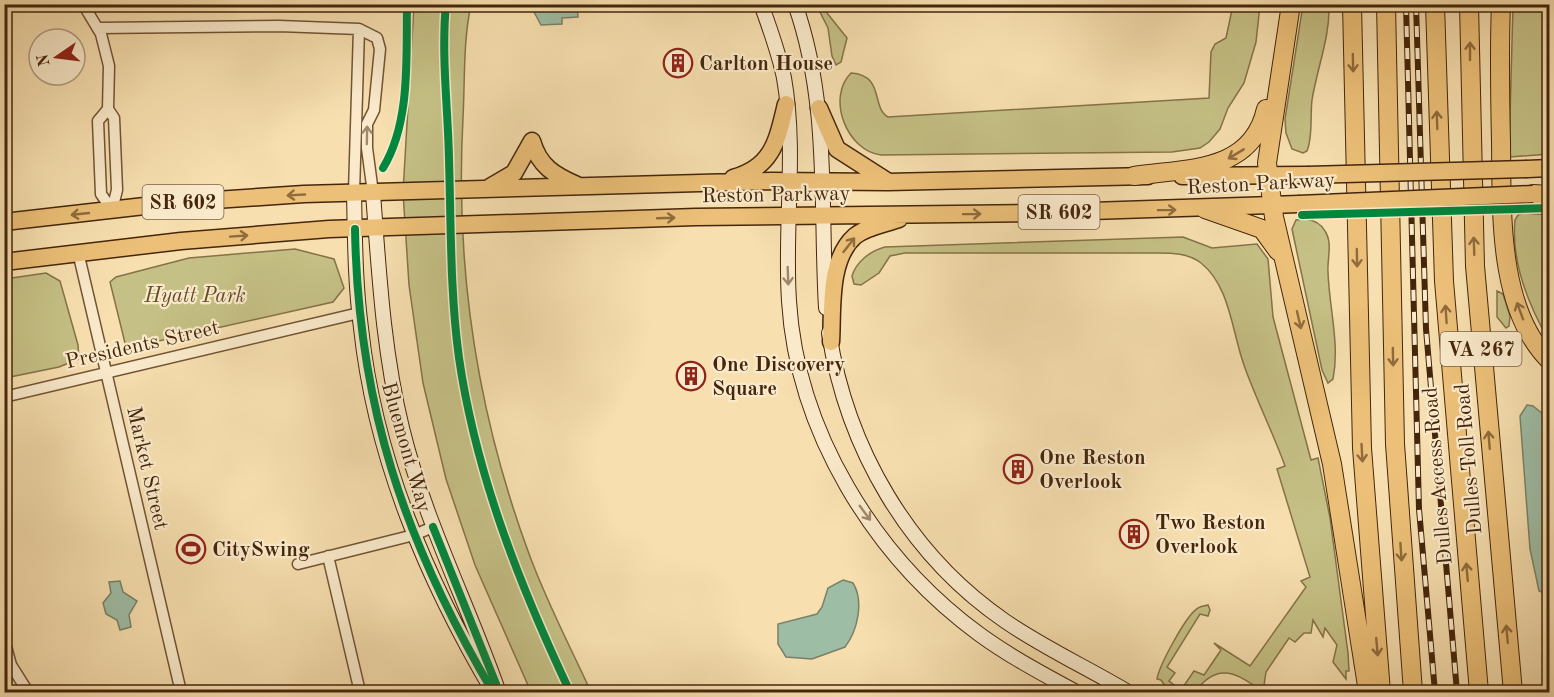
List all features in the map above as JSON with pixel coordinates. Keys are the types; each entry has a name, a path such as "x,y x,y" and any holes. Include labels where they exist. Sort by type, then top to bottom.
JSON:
{"highway":[{"path":"1134,176 1209,165 1237,155 1247,147 1263,125 1290,4"},
{"path":"1290,4 1269,148 1268,176 1272,204 1332,465 1368,693"},
{"path":"1352,4 1362,448 1381,693"},
{"name":"Dulles Access Road","path":"1386,4 1395,444 1413,693"},
{"name":"Dulles Access Road","path":"1435,4 1444,281 1479,693"},
{"name":"Dulles Toll Road","path":"1469,4 1475,266 1513,693"},
{"path":"1501,4 1499,88 1506,255 1511,282 1526,325 1550,361"},
{"path":"1205,209 1262,229 1286,263"}],"main road":[{"path":"761,4 776,48 786,104 789,180 788,291 792,334 803,382 833,464 896,555 925,587 977,632 1076,693"},
{"path":"795,4 808,45 819,108 826,308 831,342 847,405 864,449 898,515 931,557 956,582 1006,622 1128,693"},
{"path":"717,182 741,176 761,165 773,150 786,104"},
{"path":"819,108 837,149 888,182"},
{"path":"482,189 514,173 528,152 531,141 539,160 551,172 580,186"},
{"name":"Reston Parkway","path":"4,222 251,197 354,192 789,180 888,182 1134,176 1268,176 1550,168"},
{"name":"Bluemont Way","path":"354,192 359,313 366,366 381,440 414,535 443,598 493,693"},
{"name":"Bluemont Way","path":"373,193 383,333 403,430 433,528 499,693"},
{"name":"Reston Parkway","path":"4,262 219,237 376,228 685,218 1205,209 1272,204 1544,194"},
{"path":"831,342 837,271 844,250 856,235 914,214"}],"street":[{"path":"82,4 98,28 109,66 108,109 114,118 117,190 112,210"},
{"path":"98,28 279,26 359,29 370,32 377,38 380,49 374,110 369,116 367,130 373,193"},
{"path":"354,192 359,29"},
{"path":"108,109 98,122 99,153 101,194 112,210"},
{"name":"Market Street","path":"78,252 181,693"},
{"name":"Presidents Street","path":"4,397 359,313"},
{"path":"298,564 414,535 433,528"},
{"path":"328,556 360,693"},
{"path":"4,639 11,665 28,693"}],"green space":[{"path":"414,5 471,5 465,47 461,173 467,283 473,337 495,445 510,499 542,587 591,692 531,692 475,565 446,479 423,383 409,285 403,192"},
{"path":"1233,5 1260,5 1256,42 1244,83 1228,108 1220,129 1209,142 1200,148 1172,152 881,155 858,144 844,122 840,96 851,73 869,79 883,113 888,117 1209,98 1211,52 1215,44 1226,38"},
{"path":"1303,5 1329,5 1329,17 1312,100 1310,139 1307,151 1303,153 1292,149 1286,133 1285,119"},
{"path":"1513,5 1549,5 1549,154 1510,157 1509,153"},
{"path":"823,8 847,38 841,62 836,65 832,56 828,28 820,12"},
{"path":"1523,213 1549,215 1549,341 1528,298 1519,267 1514,236 1515,220"},
{"path":"1306,219 1321,226 1329,241 1328,272 1335,339 1335,366 1333,379 1328,383 1322,370 1292,229 1296,220"},
{"path":"1183,237 1212,248 1257,244 1268,259 1273,317 1311,460 1318,458 1330,518 1348,653 1349,671 1346,671 1346,679 1333,662 1337,645 1325,628 1323,637 1313,620 1311,633 1304,633 1295,642 1289,638 1266,672 1263,692 1245,680 1228,673 1212,676 1195,692 1169,692 1161,680 1157,679 1180,630 1198,608 1208,605 1210,610 1208,616 1200,614 1167,667 1175,673 1169,681 1181,690 1194,671 1204,675 1221,650 1214,643 1250,666 1306,587 1301,581 1310,577 1277,469 1285,466 1245,368 1225,298 1211,273 1201,263 1184,255 1165,253 905,253 890,256 879,273 861,285 854,284 852,276 864,258 885,247"},
{"name":"Hyatt Park","path":"295,249 334,259 344,288 333,302 132,347 125,343 110,282 116,277 189,258"},
{"path":"46,273 60,281 78,345 79,359 59,367 5,378 5,279"},
{"path":"1497,291 1503,294 1510,316 1509,326 1506,328 1497,317"}],"shaded area":[{"path":"524,5 577,5 578,17 562,18 562,24 541,25 534,12"},
{"path":"1527,405 1533,406 1549,419 1549,595 1539,591 1530,549 1520,416"},
{"path":"843,580 853,583 859,607 856,624 845,647 812,659 786,657 778,644 778,624 817,614 822,607 828,588"},
{"path":"120,581 123,592 137,601 129,615 131,627 120,630 117,620 106,614 103,603 111,593 109,582"}],"railway":[{"path":"1406,4 1419,509 1435,692"},
{"path":"1416,4 1426,329 1457,692"}],"cycle path":[{"path":"383,168 392,150 403,110 407,4"},
{"path":"446,4 444,62 452,283 459,358 476,445 488,487 517,571 570,692"},
{"path":"1302,215 1550,208"},
{"path":"355,229 358,293 365,354 392,470 411,526 434,581 493,692"},
{"path":"433,527 496,684"}],"place":[{"name":"Carlton House","path":"678,63"},
{"name":"One Discovery Square","path":"691,376"},
{"name":"One Reston Overlook","path":"1018,469"},
{"name":"Two Reston Overlook","path":"1134,534"},
{"name":"CitySwing","path":"191,549"}]}
